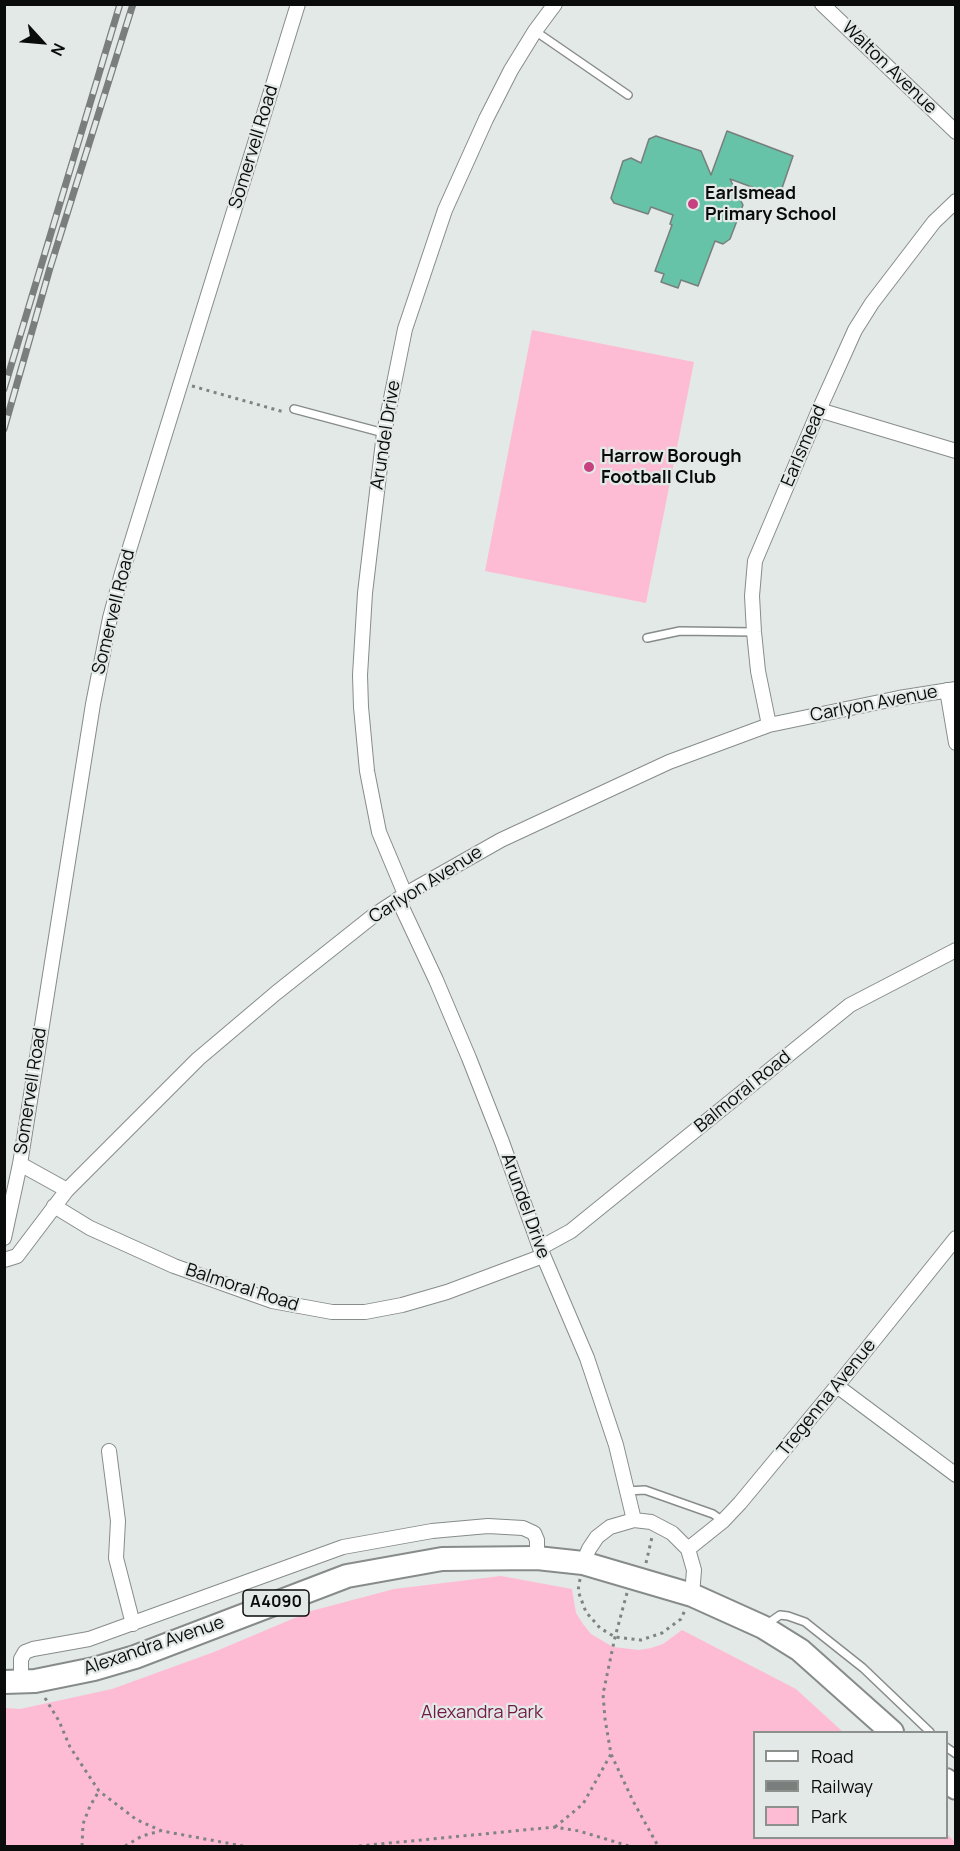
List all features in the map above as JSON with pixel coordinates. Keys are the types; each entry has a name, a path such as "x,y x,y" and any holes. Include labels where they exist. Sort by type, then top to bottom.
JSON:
{"main road":[{"name":"Alexandra Avenue","path":"20,1682 94,1669 135,1656 347,1576 442,1559 537,1558 583,1563 692,1595 763,1626 800,1650 891,1731"}],"street":[{"name":"Somervell Road","path":"4,1238 20,1164 103,651 122,573 298,4"},
{"name":"Arundel Drive","path":"555,4 535,31 486,119 445,210 405,329 384,433 364,603 360,664 361,707 367,771 379,832 401,897 473,1069 541,1252 598,1390 618,1453 634,1520"},
{"name":"Walton Avenue","path":"822,4 956,132"},
{"name":"Earlsmead","path":"768,725 758,671 754,632 752,596 756,561 855,330 872,303 934,222 956,201"},
{"path":"819,410 956,451"},
{"path":"951,689 956,744"},
{"name":"Carlyon Avenue","path":"4,1260 17,1256 67,1190 198,1059 276,993 373,916 401,897 501,840 669,762 768,725 951,689"},
{"name":"Balmoral Road","path":"54,1206 115,1241 192,1273 272,1301 332,1312 365,1312 402,1305 447,1292 541,1252 572,1231 850,1005 956,950"},
{"path":"20,1164 67,1190"},
{"name":"Tregenna Avenue","path":"688,1549 723,1521 740,1503 956,1238"},
{"path":"837,1386 956,1475"},
{"path":"110,1451 118,1510 116,1558 133,1624"},
{"path":"583,1563 597,1537 610,1527 634,1520 656,1524 672,1533 688,1549 694,1570 692,1595"},
{"path":"20,1682 21,1659 25,1652 89,1639 343,1547 464,1527 523,1528 534,1533 537,1540 537,1558"}],"lane":[{"path":"535,31 628,95"},
{"path":"294,409 384,433"},
{"path":"647,638 680,631 754,632"},
{"path":"627,1491 645,1490 713,1514 723,1521"},
{"path":"763,1626 780,1615 805,1622 863,1668 929,1731"}],"path":[{"path":"181,383 285,412 294,409"},
{"path":"645,1567 656,1524"},
{"path":"578,1591 586,1612 600,1628 615,1637 641,1640 662,1633 681,1619"},
{"path":"636,1595 627,1593 603,1694 611,1754 658,1846"},
{"path":"20,1682 59,1721 70,1747 99,1791 137,1820 162,1831 243,1846"},
{"path":"555,1827 583,1804 611,1754"},
{"path":"82,1846 83,1824 99,1791"},
{"path":"359,1846 555,1827 629,1846"},
{"path":"125,1846 142,1836 162,1831"}],"green space":[{"name":"Harrow Borough Football Club","path":"532,330 694,362 646,603 485,571"},
{"name":"Alexandra Park","path":"501,1576 572,1589 576,1613 583,1624 591,1634 613,1647 639,1650 651,1648 663,1644 682,1630 796,1689 842,1731 753,1731 753,1839 948,1839 948,1835 955,1842 955,1846 5,1846 5,1708 20,1709 112,1689 214,1652 311,1611 394,1589"}],"building":[{"path":"727,131 793,156 779,197 730,179 743,205 730,239 723,244 715,241 698,286 681,280 678,288 661,282 664,274 655,271 672,225 670,224 673,215 651,207 648,214 614,203 611,198 623,161 631,158 641,163 649,139 656,136 701,151 711,175"}],"railway":[{"path":"4,389 120,4"},
{"path":"4,429 50,268 133,4"}],"place":[{"name":"Earlsmead Primary School","path":"693,204"},
{"name":"Harrow Borough Football Club","path":"589,467"}]}
